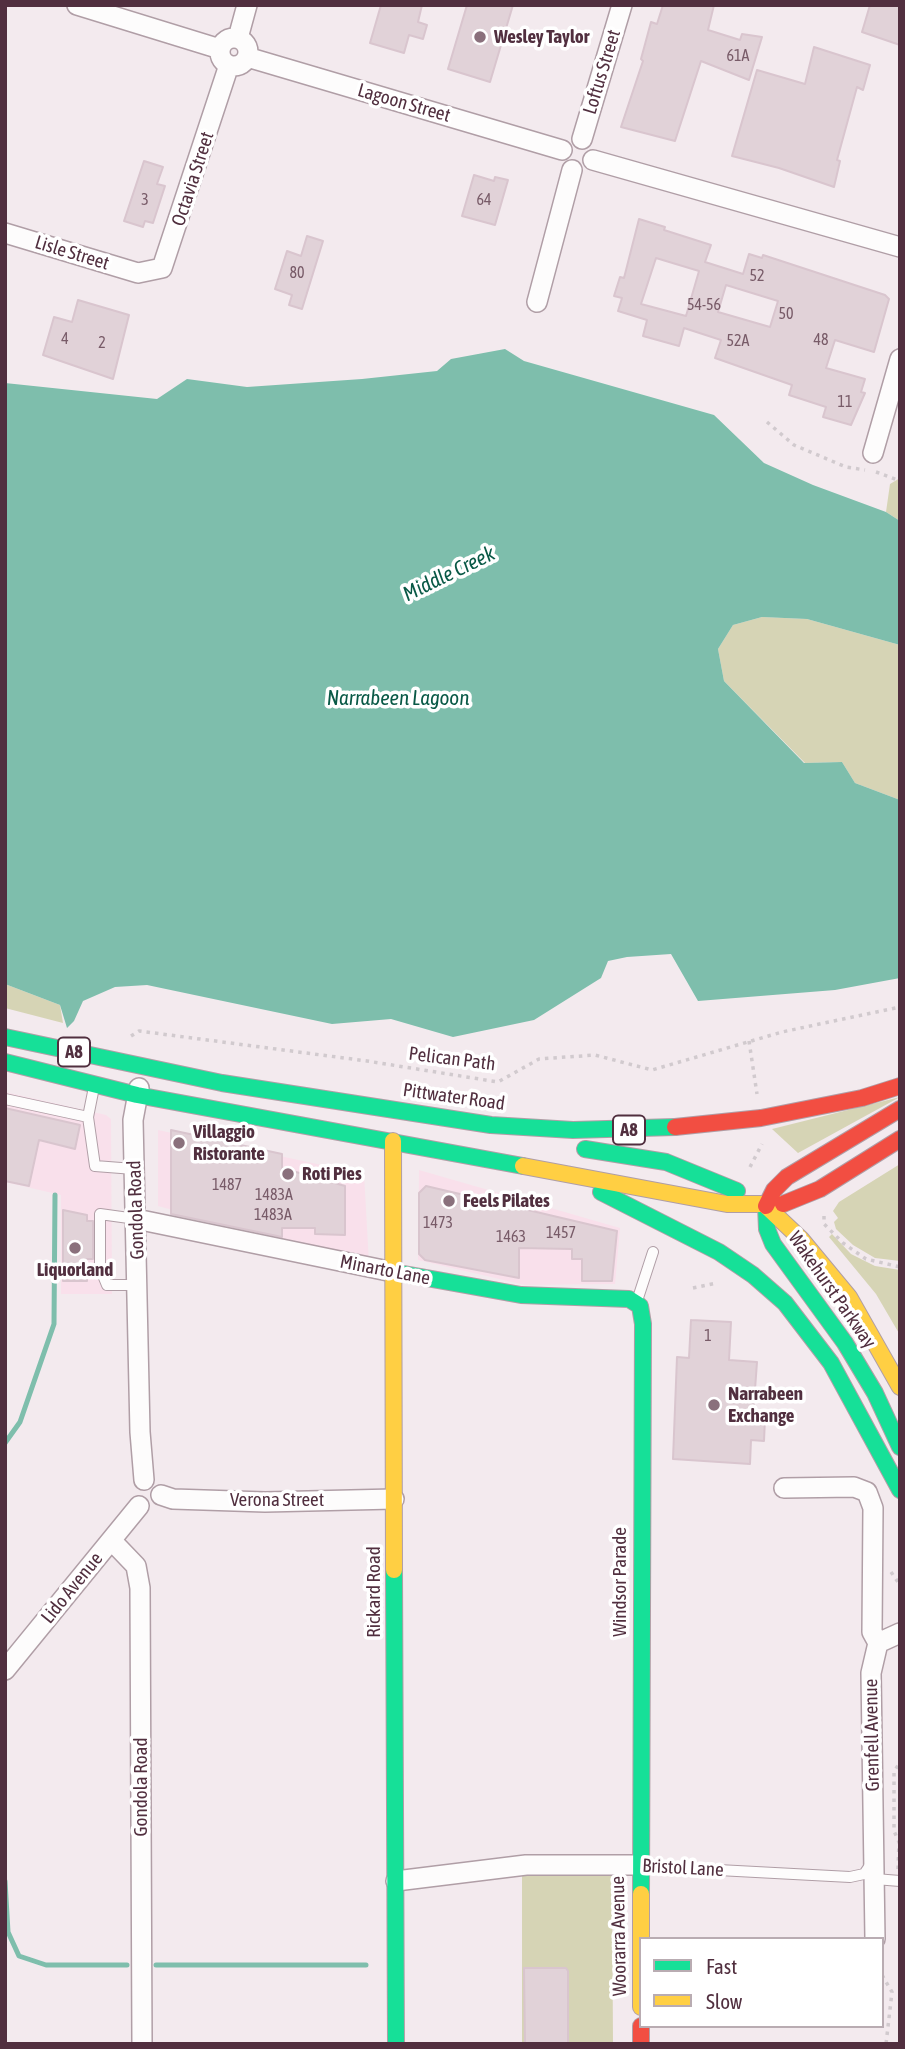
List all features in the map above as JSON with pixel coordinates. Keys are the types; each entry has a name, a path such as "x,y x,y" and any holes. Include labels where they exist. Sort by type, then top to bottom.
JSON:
{"main road":[{"name":"Pittwater Road","path":"5,1037 222,1083 491,1125 573,1130 693,1127 808,1110 900,1086"},
{"name":"A8","path":"8,1067 137,1095 727,1204 766,1206 790,1203 812,1193 900,1139"},
{"path":"491,1125 539,1143 666,1162 700,1174 766,1206 774,1190 787,1177 900,1109"},
{"name":"Rickard Road","path":"393,1141 396,2044"},
{"path":"562,1173 696,1239 753,1275 785,1303 811,1333 831,1363 900,1490"},
{"name":"Wakehurst Parkway","path":"766,1206 801,1239 849,1297 900,1387"},
{"name":"Wakehurst Parkway","path":"766,1206 767,1229 773,1244 845,1343 875,1393 900,1447"},
{"name":"Minarto Lane","path":"393,1272 522,1295 629,1298 636,1302"},
{"name":"Windsor Parade","path":"636,1302 640,1306 643,1324 639,1865"},
{"name":"Woorarra Avenue","path":"639,1865 640,1937"}],"street":[{"name":"Lagoon Street","path":"77,5 232,57 562,150"},
{"path":"232,57 225,41 237,38 247,5"},
{"name":"Loftus Street","path":"582,139 622,5"},
{"name":"Octavia Street","path":"138,273 157,271 166,260 232,57"},
{"path":"582,139 592,147 593,160 585,169 572,170 563,162 562,150 570,140 582,139"},
{"path":"593,160 900,247"},
{"path":"537,302 572,170"},
{"name":"Lisle Street","path":"5,233 138,273"},
{"path":"874,462 900,359"},
{"name":"Gondola Road","path":"143,1067 134,1120 134,1169 139,1285 140,1432 144,1480"},
{"name":"Minarto Lane","path":"136,1219 393,1272"},
{"path":"144,1480 156,1483 161,1495 154,1506 139,1506 133,1494 136,1485 144,1480"},
{"name":"Grenfell Avenue","path":"784,1488 854,1487 867,1492 873,1508 872,1632 878,1643 871,1673 876,1937"},
{"name":"Verona Street","path":"161,1495 173,1499 265,1502 394,1499"},
{"name":"Lido Avenue","path":"5,1670 139,1506"},
{"name":"Gondola Road","path":"112,1541 136,1566 140,1588 142,2044"},
{"path":"878,1643 900,1633"},
{"name":"Bristol Lane","path":"396,1881 526,1865 639,1865"}],"lane":[{"path":"94,1086 88,1117 95,1167 134,1169"},
{"path":"5,1099 88,1117"},
{"path":"136,1219 100,1214 100,1268 107,1284 139,1285"},
{"path":"636,1302 653,1252"},
{"name":"Bristol Lane","path":"639,1865 850,1877 864,1874 874,1854"},
{"path":"874,1880 899,1881"}],"path":[{"path":"767,422 794,445 846,467 874,462 900,481"},
{"name":"Pelican Path","path":"123,1040 139,1031 367,1061 498,1082 539,1059 595,1055 652,1070 782,1032 900,1007"},
{"path":"750,1167 765,1138"},
{"path":"823,1211 824,1224 843,1243 866,1259 900,1267"},
{"path":"693,1288 720,1283"},
{"path":"890,1570 900,1585"},
{"path":"899,1881 900,1842 894,1831 894,1772 900,1762"},
{"path":"884,1979 892,1993 886,2044"}],"shaded area":[{"path":"900,478 900,521 886,512 890,484"},
{"path":"762,617 807,619 900,645 900,800 855,783 842,762 805,763 724,681 718,649 733,625"},
{"path":"5,984 60,1005 63,1023 5,1008"},
{"path":"5,1092 106,1115 111,1119 112,1294 61,1294 61,1195 5,1182"},
{"path":"900,1097 798,1153 772,1129"},
{"path":"158,1130 364,1174 369,1263 158,1206"},
{"path":"900,1164 900,1261 875,1258 853,1245 836,1229 834,1222 838,1218 833,1211 839,1202"},
{"path":"419,1170 620,1228 615,1284 525,1285 418,1260"},
{"path":"832,1234 851,1254 875,1266 900,1270 900,1335 876,1294 829,1237"},
{"path":"522,1872 612,1874 613,2044 522,2044"}],"water":[{"name":"Narrabeen Lagoon","path":"505,349 524,361 714,415 764,463 813,485 886,512 900,521 900,645 807,619 762,617 733,625 718,649 724,681 804,763 842,762 855,783 900,800 900,978 835,990 698,1001 671,954 627,957 608,961 601,978 534,1020 453,1037 391,1019 332,1024 147,985 115,987 83,1001 74,1021 67,1028 60,1005 5,984 5,383 157,399 187,379 247,387 362,379 437,371 451,359"}],"building":[{"path":"381,5 422,5 418,22 427,25 423,39 409,35 404,53 370,43"},
{"name":"Wesley Taylor","path":"467,5 513,5 490,82 448,69"},
{"path":"663,5 714,5 708,30 740,40 742,34 762,37 749,80 701,61 675,141 621,127 643,61 641,59 651,22 657,24"},
{"path":"870,5 900,5 900,45 862,32"},
{"path":"814,47 870,65 863,90 857,87 837,160 840,161 834,187 779,168 732,156 757,70 805,84"},
{"path":"144,161 163,167 157,184 165,186 153,223 145,221 143,227 124,221"},
{"path":"474,175 494,181 495,177 508,180 495,225 462,216"},
{"path":"639,219 711,245 705,262 743,274 749,254 762,258 763,255 885,295 889,299 874,352 835,340 826,368 865,379 861,392 865,393 851,425 823,417 826,407 789,395 792,385 715,358 721,340 684,328 679,346 643,336 647,320 618,311 622,298 614,296 620,277 624,278","holes":["656,258 699,271 686,316 641,304","726,285 778,301 770,327 718,312"]},
{"path":"307,236 323,241 302,309 289,305 292,295 275,289 287,251 301,256"},
{"path":"78,300 129,315 113,379 43,355 54,317 72,322"},
{"path":"5,1108 80,1125 75,1149 39,1140 29,1186 5,1181"},
{"path":"171,1130 282,1154 282,1168 345,1186 345,1235 315,1234 315,1228 282,1228 282,1237 171,1214"},
{"path":"426,1186 617,1231 612,1281 582,1281 582,1259 572,1259 572,1249 519,1248 519,1278 425,1260 419,1254 419,1193"},
{"name":"Liquorland","path":"63,1210 87,1215 87,1221 93,1221 93,1259 87,1259 87,1281 63,1281"},
{"name":"Narrabeen Exchange","path":"691,1320 731,1322 729,1360 757,1362 753,1417 765,1418 764,1441 751,1440 750,1464 673,1459 677,1357 689,1358"},
{"path":"524,1968 566,1968 568,1971 568,2044 525,2044"}],"waterway":[{"path":"5,1443 20,1422 54,1324 55,1195"},
{"path":"5,1881 8,1932 19,1956 46,1965 127,1965"},
{"path":"156,1965 366,1965"}],"traffic: fast":[{"path":"5,1037 222,1083 491,1125 573,1130 675,1127"},
{"path":"5,1062 137,1095 523,1166"},
{"path":"585,1149 666,1162 737,1191"},
{"path":"601,1192 719,1252 753,1275 785,1303 831,1363 900,1490"},
{"path":"766,1206 767,1229 773,1244 845,1343 875,1393 900,1447"},
{"path":"393,1272 521,1295 629,1299 640,1306 643,1324 641,1894"},
{"path":"394,1570 396,2044"}],"traffic: slow":[{"path":"393,1141 394,1570"},
{"path":"523,1166 727,1204 783,1204"},
{"path":"766,1206 801,1239 849,1297 900,1387"},
{"path":"641,1894 641,1937"}],"traffic: jam":[{"path":"675,1127 761,1118 862,1098 900,1086"},
{"path":"766,1206 774,1190 787,1177 900,1109"},
{"path":"783,1204 820,1189 900,1139"},
{"path":"641,2028 641,2044"}],"place":[{"name":"Wesley Taylor","path":"480,37"},
{"name":"Villaggio Ristorante","path":"179,1143"},
{"name":"Roti Pies","path":"288,1174"},
{"name":"Feels Pilates","path":"449,1201"},
{"name":"Liquorland","path":"75,1248"},
{"name":"Narrabeen Exchange","path":"714,1405"}],"water label":[{"name":"Middle Creek","path":"449,574"}]}
